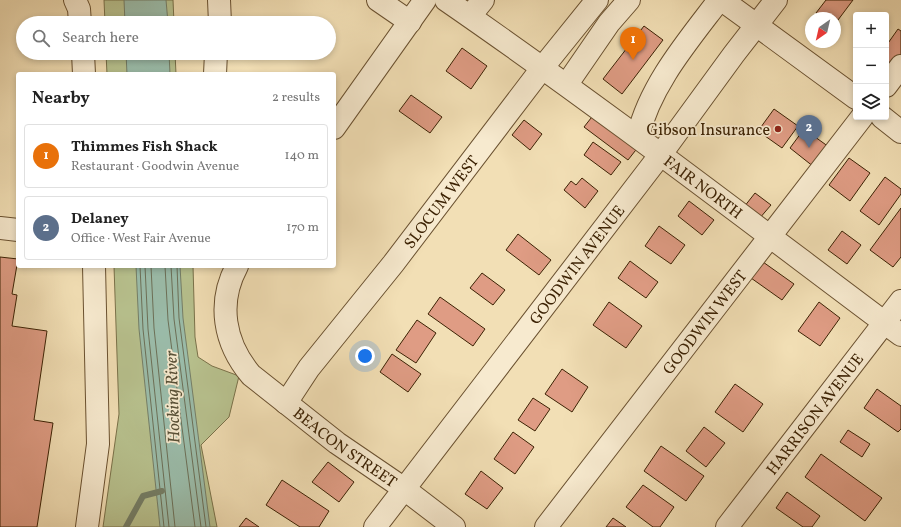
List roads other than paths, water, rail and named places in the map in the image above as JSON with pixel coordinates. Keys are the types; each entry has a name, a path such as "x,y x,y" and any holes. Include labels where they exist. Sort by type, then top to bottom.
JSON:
{"street":[{"path":"75,0 79,9 80,16"},
{"path":"219,0 220,16"},
{"path":"378,0 410,22"},
{"path":"336,125 425,0"},
{"name":"FAIR NORTH","path":"446,0 476,8 543,67 638,136 680,170 771,236 893,329"},
{"name":"SLOCUM WEST","path":"286,403 309,368 393,264 543,67 597,0"},
{"path":"567,84 609,23 629,0"},
{"path":"638,136 642,120 662,80 688,40 720,0 853,96"},
{"name":"GOODWIN AVENUE","path":"375,527 403,488 661,154 776,0"},
{"path":"83,60 84,72"},
{"path":"215,72 216,60"},
{"path":"888,84 901,66"},
{"name":"GOODWIN WEST","path":"546,527 860,120"},
{"path":"886,120 901,132"},
{"path":"0,228 16,230"},
{"path":"87,527 98,444 94,268"},
{"name":"BEACON STREET","path":"236,268 226,298 226,331 233,349 241,363 251,375 337,443 403,488 454,527"},
{"name":"HARRISON AVENUE","path":"727,527 893,329 901,301"}],"water":[{"path":"124,0 166,0 167,16 125,16"},
{"path":"126,60 169,60 170,72 127,72"},
{"name":"Hocking River","path":"136,268 180,268 183,318 210,527 160,527 139,329"}],"waterway":[{"path":"126,527 143,496 162,491"}],"place":[{"name":"Thimmes Fish Shack","path":"633,60"},
{"name":"Gibson Insurance","path":"778,129"},
{"name":"Delaney","path":"809,148"}]}
